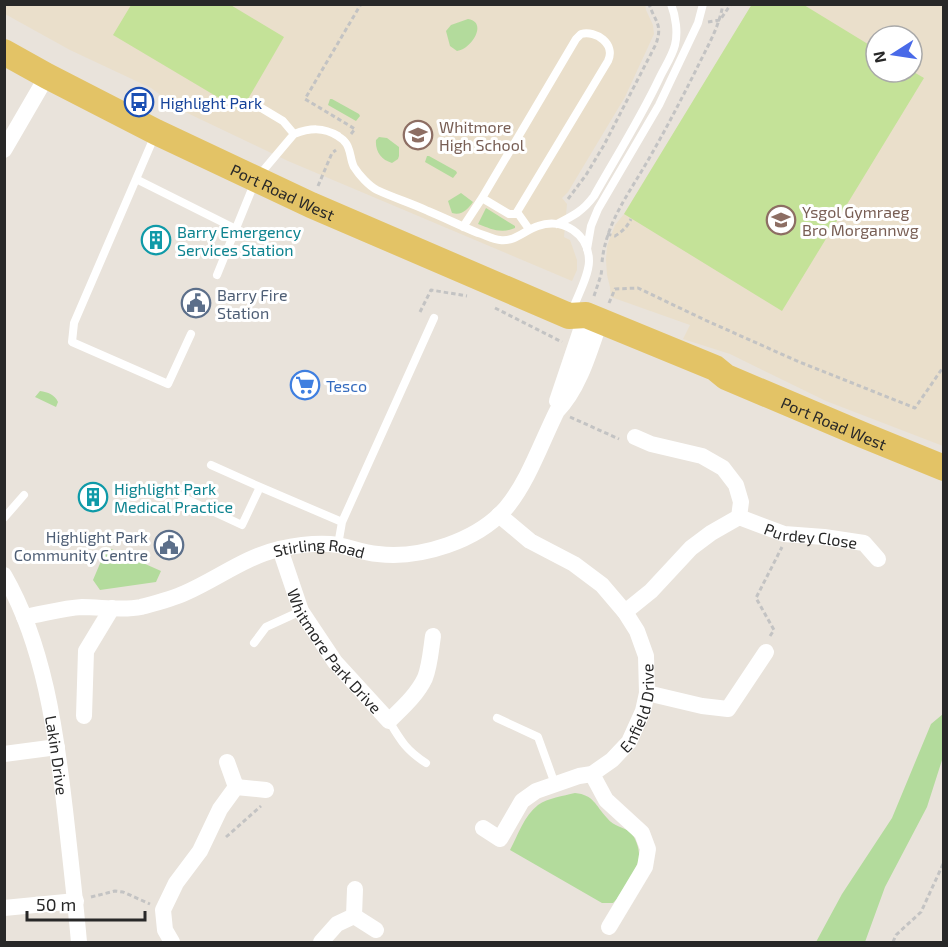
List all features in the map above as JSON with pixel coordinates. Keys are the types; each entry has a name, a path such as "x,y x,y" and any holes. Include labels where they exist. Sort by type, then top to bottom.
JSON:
{"main road":[{"name":"Port Road West","path":"4,52 156,132 311,206 588,322 711,378 726,377 944,468"}],"street":[{"path":"4,150 46,76"},
{"name":"Stirling Road","path":"24,617 81,607 139,608 184,594 255,556 280,549 315,544 338,545 379,555 424,552 451,545 499,515 522,485 557,411 566,402 584,365 588,322"},
{"name":"Stirling Road","path":"557,411 558,397 588,322"},
{"path":"625,612 651,591 691,548 739,517 741,502 736,485 723,468 702,456 651,444 635,437"},
{"name":"Enfield Drive","path":"483,828 500,839 522,801 536,791 592,774 612,760 629,742 643,711 647,693 646,656 637,631 625,612 602,585 574,564 530,542 499,515"},
{"name":"Purdey Close","path":"739,517 784,534 864,543 878,559"},
{"name":"Whitmore Park Drive","path":"280,549 301,611 335,662 389,721 412,698 425,677 433,636"},
{"name":"Lakin Drive","path":"4,575 24,617 43,673 57,747 79,942"},
{"path":"84,716 86,651 112,608"},
{"path":"647,693 702,706 728,709 766,652"},
{"path":"4,754 57,747"},
{"path":"227,762 236,787"},
{"path":"592,774 606,800 642,833 648,849 645,867 609,927"},
{"path":"236,787 266,790"},
{"path":"172,942 165,930 162,910 176,883 200,851 220,809 236,787"},
{"path":"354,916 355,889"},
{"path":"4,908 76,901"},
{"path":"354,916 376,930"},
{"path":"321,942 337,924 354,916"}],"lane":[{"path":"556,224 586,207 649,100 674,47 676,26 671,4"},
{"path":"587,250 591,226 598,209 659,105 698,23 703,4"},
{"path":"463,227 576,39 580,34 592,33 606,42 611,54 517,212 509,214 482,198"},
{"path":"258,106 284,122 294,134"},
{"path":"217,275 256,179 294,134 318,128 333,133 346,142 355,168 373,188 463,227 500,240 508,240 539,225 556,224 570,227 583,239 587,250 589,262 585,276 588,322"},
{"path":"156,132 74,323 72,342 168,384 191,334"},
{"path":"136,179 236,229"},
{"path":"517,212 530,229"},
{"path":"338,545 342,522 434,318"},
{"path":"211,465 342,522"},
{"path":"182,497 242,525 260,487"},
{"path":"4,518 24,495"},
{"path":"254,643 266,627 301,611"},
{"path":"496,718 538,737 555,784"},
{"path":"389,721 413,755 426,763"}],"path":[{"path":"319,184 332,153 346,142 355,129 305,99 361,4"},
{"path":"568,199 604,145 656,44 659,29 649,4"},
{"path":"588,322 601,275 607,234 681,101 720,20 723,4"},
{"path":"607,234 615,236 627,227 632,219"},
{"path":"588,322 615,289 638,288 796,361 915,408 944,366"},
{"path":"420,312 431,290 469,296"},
{"path":"493,307 588,322"},
{"path":"557,411 622,440 635,437"},
{"path":"766,652 766,645 774,630 756,598 782,550 784,534"},
{"path":"200,851 221,842 264,803 266,790"},
{"path":"893,942 896,935 921,912 944,862"},
{"path":"76,901 115,891 123,892 162,910"}],"shaded area":[{"name":"Whitmore High School","path":"645,4 654,34 625,97 568,192 562,198 567,204 564,237 570,240 577,260 577,270 572,281 288,161 181,110 151,88 70,50 5,14 4,5"},
{"name":"Ysgol Gymraeg Bro Morgannwg","path":"752,5 943,5 943,446 826,401 730,354 683,339 690,325 611,297 606,260 607,246 615,225 624,214"}],"green space":[{"path":"229,4 284,37 241,111 113,35 131,5"},
{"path":"752,4 804,5 864,42 864,84 920,84 782,311 624,214"},
{"path":"468,19 477,25 476,35 468,46 457,51 450,46 446,31 451,25"},
{"path":"330,99 360,116 356,121 328,105"},
{"path":"379,137 387,138 399,147 398,159 392,163 385,160 378,151 376,140"},
{"path":"427,156 457,173 453,178 425,162"},
{"path":"461,193 473,202 462,213 452,213 448,201"},
{"path":"486,208 515,228 501,231 478,224"},
{"path":"40,391 55,397 58,402 56,407 35,397"},
{"path":"107,547 161,571 156,582 100,590 93,580"},
{"path":"943,714 943,757 927,807 885,887 865,942 816,942 842,894 892,818 931,724"},
{"path":"575,793 594,801 610,821 630,832 637,844 639,855 636,867 613,903 602,903 510,850 533,809 551,799"}],"place":[{"name":"Highlight Park","path":"139,102"},
{"name":"Whitmore High School","path":"418,135"},
{"name":"Ysgol Gymraeg Bro Morgannwg","path":"781,220"},
{"name":"Barry Emergency Services Station","path":"156,240"},
{"name":"Barry Fire Station","path":"196,303"},
{"name":"Tesco","path":"305,385"},
{"name":"Highlight Park Medical Practice","path":"93,497"},
{"name":"Highlight Park Community Centre","path":"169,545"}]}
